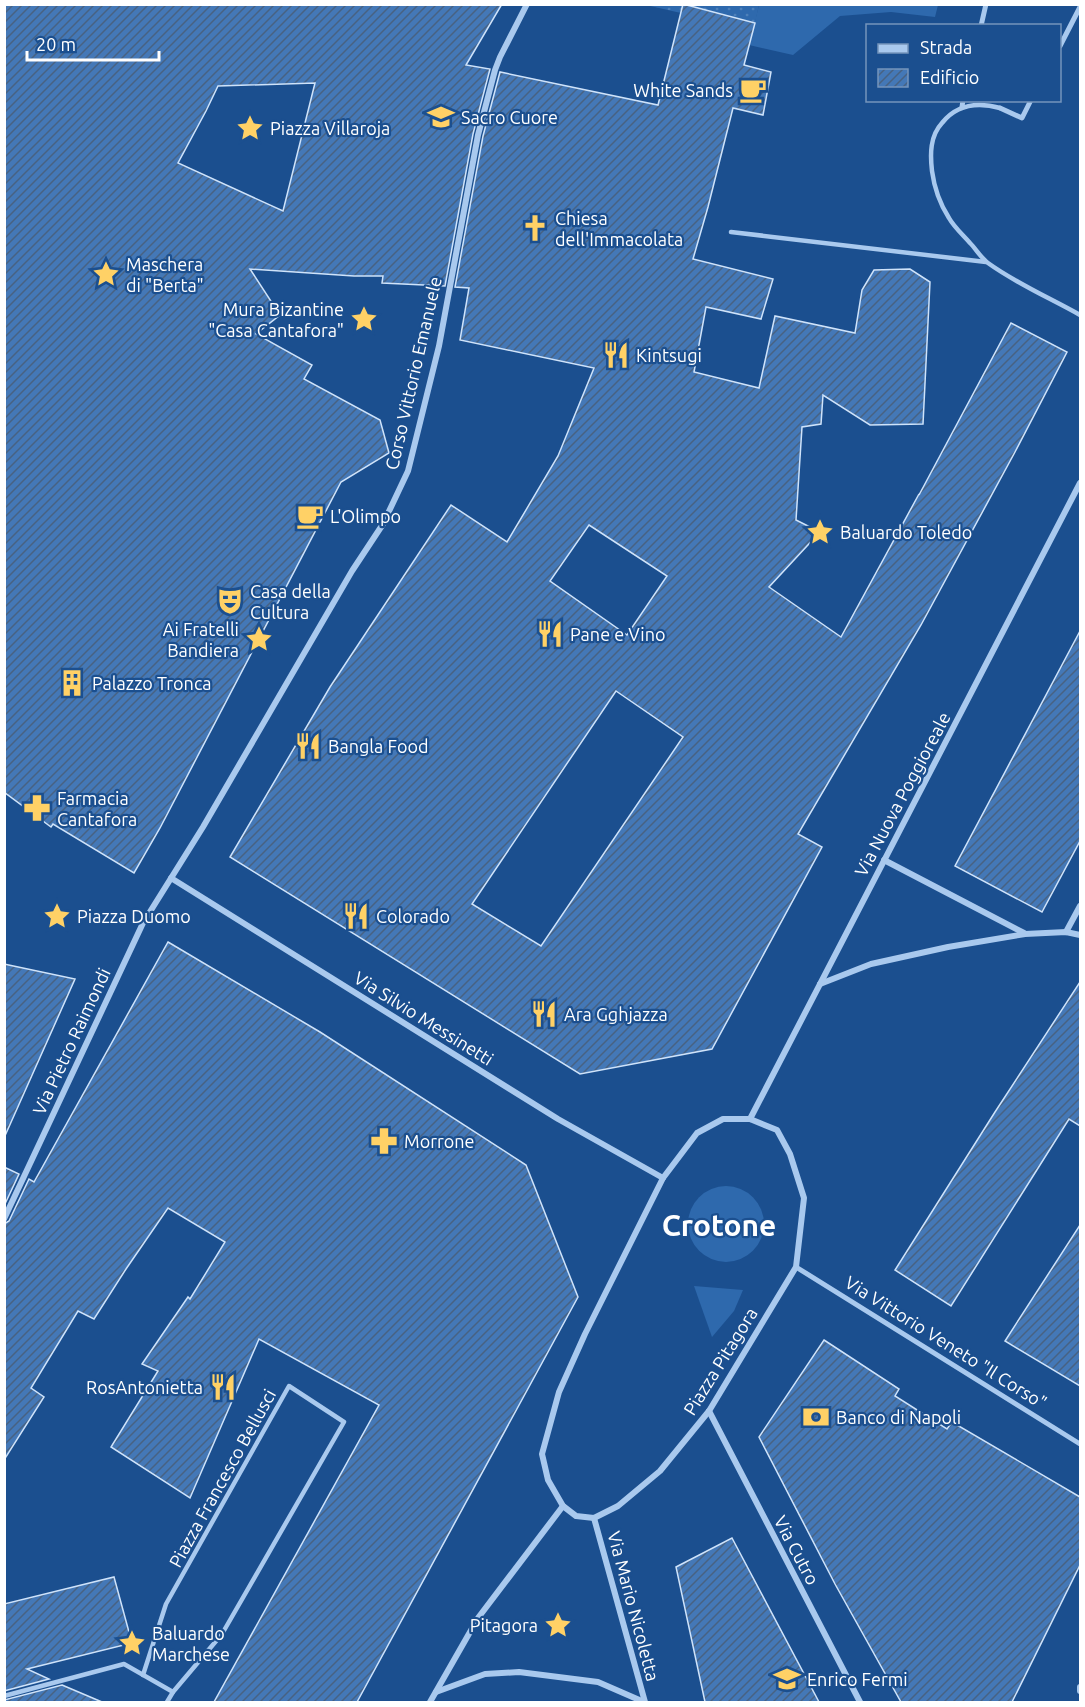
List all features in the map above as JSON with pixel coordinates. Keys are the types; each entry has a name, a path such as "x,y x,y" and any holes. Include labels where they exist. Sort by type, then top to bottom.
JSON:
{"street":[{"name":"Corso Vittorio Emanuele","path":"171,878 203,828 352,571 383,524 408,471 439,346 478,135 495,70 527,4"},
{"path":"981,24 986,4"},
{"path":"1061,42 1080,6"},
{"path":"1000,108 1022,118 1030,102"},
{"name":"Via Nuova Poggioreale","path":"750,1119 1080,483"},
{"path":"884,860 1025,934"},
{"name":"Via Silvio Messinetti","path":"171,878 558,1119 663,1178"},
{"name":"Via Pietro Raimondi","path":"4,1219 143,923 171,878"},
{"path":"1066,932 1080,906"},
{"path":"819,984 871,964 948,948 1025,934 1066,932 1080,935"},
{"name":"Piazza Pitagora","path":"563,1506 548,1480 542,1454 559,1392 585,1334 663,1178 698,1133 723,1119 750,1119 777,1130 790,1154 804,1198 796,1266 709,1412 660,1471 618,1506 594,1518"},
{"name":"Via Vittorio Veneto \"Il Corso\"","path":"796,1266 1080,1444"},
{"name":"Via Cutro","path":"709,1412 860,1702"},
{"path":"430,1702 478,1618 563,1506 576,1516 594,1518"},
{"name":"Via Mario Nicoletta","path":"594,1518 644,1702"},
{"path":"436,1692 485,1674 519,1672 598,1682 644,1702"}],"lane":[{"path":"1000,108 990,105 963,104 936,129 930,156 939,196 949,219 986,262 1080,315"},
{"path":"731,232 986,262"},
{"name":"Piazza Francesco Bellusci","path":"143,1675 166,1604 289,1386 344,1422 222,1634 173,1692"},
{"path":"4,1696 123,1664 173,1692 167,1702"}],"shaded area":[{"path":"646,5 683,5 681,13"},
{"path":"685,5 759,5 755,23"},
{"path":"759,5 938,5 935,17 891,12 840,16 793,55 749,45"},
{"path":"726,1186 740,1189 753,1197 761,1210 764,1224 761,1238 753,1251 740,1259 726,1262 712,1259 699,1251 691,1238 688,1224 691,1210 699,1197 712,1189"},
{"path":"694,1286 743,1290 734,1311 712,1337"}],"building":[{"path":"4,4 502,4 466,65 490,69 473,134 445,286 382,283 383,276 250,269 280,315 256,334 312,365 304,379 380,420 389,453 341,482 160,828 134,873 53,824 51,827 4,792","holes":["315,83 283,211 178,163 218,86"]},
{"path":"683,4 755,23 744,65 771,72 763,115 733,108 693,259 773,279 761,319 706,307 694,372 759,388 775,316 855,333 862,290 874,270 910,269 930,282 923,424 870,425 823,395 821,424 802,427 796,520 820,532 769,587 841,637 1011,323 1067,352 921,625 798,834 822,847 712,1049 580,1074 230,857 330,687 451,505 507,542 558,456 594,368 460,340 469,288 455,287 483,136 500,72 658,105","holes":["589,525 667,576 627,635 550,581","616,691 683,737 541,946 472,904"]},
{"path":"1080,631 1080,841 1042,912 955,866"},
{"path":"168,942 320,1032 526,1165 578,1297 357,1702 214,1702 379,1405 259,1339 190,1498 111,1447 158,1371 142,1364 188,1297 190,1299 225,1242 168,1208 94,1319 78,1311 31,1388 44,1397 4,1460 4,1224 9,1221 29,1179 34,1182"},
{"path":"4,964 75,979 4,1138"},
{"path":"1080,982 1080,1126 1069,1119 951,1306 895,1270"},
{"path":"4,1167 19,1174 4,1206"},
{"path":"1080,1225 1080,1386 1005,1341"},
{"path":"824,1340 899,1389 895,1396 947,1429 952,1422 1080,1497 1080,1565 1012,1702 901,1702 835,1584 759,1437"},
{"path":"732,1538 819,1702 705,1702 676,1567"},
{"path":"114,1577 132,1643 27,1669 49,1679 4,1691 4,1604"},
{"path":"62,1685 102,1702 4,1702 4,1700"}],"place":[{"name":"White Sands","path":"753,90"},
{"name":"Sacro Cuore","path":"441,117"},
{"name":"Piazza Villaroja","path":"250,128"},
{"name":"Chiesa dell'Immacolata","path":"535,228"},
{"name":"Maschera di \"Berta\"","path":"106,274"},
{"name":"Mura Bizantine \"Casa Cantafora\"","path":"364,319"},
{"name":"Kintsugi","path":"616,355"},
{"name":"L'Olimpo","path":"310,516"},
{"name":"Baluardo Toledo","path":"820,532"},
{"name":"Casa della Cultura","path":"230,601"},
{"name":"Pane e Vino","path":"550,634"},
{"name":"Ai Fratelli Bandiera","path":"259,639"},
{"name":"Palazzo Tronca","path":"72,683"},
{"name":"Bangla Food","path":"308,746"},
{"name":"Farmacia Cantafora","path":"37,808"},
{"name":"Piazza Duomo","path":"57,916"},
{"name":"Colorado","path":"356,916"},
{"name":"Ara Gghjazza","path":"544,1014"},
{"name":"Morrone","path":"384,1141"},
{"name":"RosAntonietta","path":"223,1387"},
{"name":"Banco di Napoli","path":"816,1417"},
{"name":"Pitagora","path":"558,1625"},
{"name":"Baluardo Marchese","path":"132,1643"},
{"name":"Enrico Fermi","path":"787,1679"}],"district":[{"name":"Crotone","path":"719,1225"}]}
